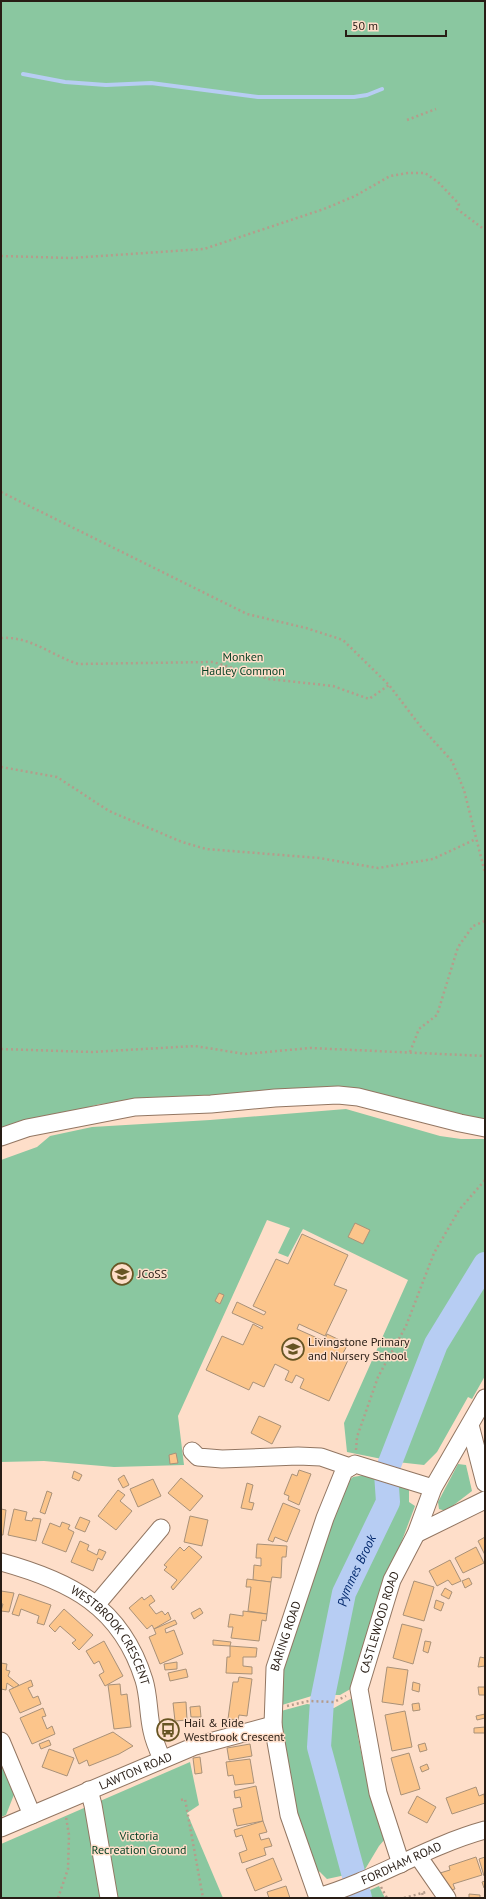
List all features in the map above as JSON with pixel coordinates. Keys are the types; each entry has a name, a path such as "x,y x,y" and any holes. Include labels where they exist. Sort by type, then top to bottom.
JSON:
{"street":[{"path":"1,1137 27,1128 135,1107 210,1104 275,1098 338,1095 358,1097 485,1128"},
{"path":"1,1147 24,1139 52,1123"},
{"name":"CASTLEWOOD ROAD","path":"401,1864 378,1793 359,1689 392,1580 416,1534 433,1488 485,1398"},
{"path":"470,1425 485,1483"},
{"path":"192,1451 198,1457 222,1459 298,1456 321,1457 433,1488"},
{"name":"BARING ROAD","path":"318,1897 289,1815 273,1718 275,1668 325,1518 344,1471 358,1467"},
{"path":"416,1534 485,1500"},
{"path":"96,1605 161,1528"},
{"name":"WESTBROOK CRESCENT","path":"1,1562 70,1586 96,1605 114,1623 129,1644 144,1680 152,1731 162,1759"},
{"name":"LAWTON ROAD","path":"1,1828 162,1759 273,1718"},
{"path":"1,1741 32,1815"},
{"path":"89,1790 93,1804 109,1898"},
{"name":"FORDHAM ROAD","path":"318,1897 346,1888 418,1856 485,1830"},
{"path":"418,1856 443,1893"}],"path":[{"path":"407,120 436,109"},
{"path":"1,256 71,258 204,249 324,209 355,196 390,176 408,173 425,173 432,178 459,204 457,209 485,230"},
{"path":"1,492 247,614 306,628 343,640 389,685 421,727 452,762 464,790 485,872"},
{"path":"1,638 12,637 28,640 59,658 78,664 213,662 269,679 333,686 369,699 389,685"},
{"path":"1,768 57,777 109,811 182,842 206,849 318,858 378,868 432,859 476,839"},
{"path":"410,1052 420,1030 437,1015 458,947 474,926 485,921"},
{"path":"1,1049 92,1052 195,1046 244,1054 310,1048 410,1052 445,1056 485,1056"},
{"path":"358,1467 357,1437 378,1377 406,1326 434,1252 459,1210 485,1180"},
{"path":"273,1718 309,1701 334,1702"},
{"path":"181,1800 185,1799 203,1898"},
{"path":"58,1898 68,1869 69,1835 63,1802"},
{"path":"188,1837 192,1836"},
{"path":"422,1893 424,1898"},
{"path":"404,1898 422,1893 443,1893"}],"green space":[{"name":"Monken Hadley Common","path":"1,1 485,1 485,1128 348,1088 100,1104 1,1130"},
{"name":"JCoSS","path":"346,1109 440,1136 461,1139 485,1139 485,1376 472,1399 468,1397 437,1452 424,1465 397,1462 347,1452 344,1423 408,1280 303,1229 288,1257 278,1253 290,1228 267,1220 178,1416 184,1465 114,1467 44,1461 1,1462 1,1160 37,1147 50,1136 92,1127 210,1120"},
{"path":"458,1464 466,1465 472,1491 446,1511 439,1509 438,1502"},
{"path":"365,1475 401,1485 409,1490 409,1502 415,1506 366,1636 354,1687 340,1695 315,1695 282,1705 278,1701 283,1661 343,1486 353,1477"},
{"path":"354,1697 358,1737 370,1796 385,1839 364,1871 327,1879 320,1872 313,1869 300,1829 283,1748 281,1711 307,1704 334,1708"},
{"path":"1,1758 15,1792 6,1815 1,1817"},
{"name":"Victoria Recreation Ground","path":"190,1762 199,1805 187,1813 223,1898 1,1898 1,1844"},
{"path":"379,1886 385,1898 352,1898"}],"building":[{"path":"355,1223 370,1230 363,1244 348,1237"},
{"path":"302,1234 348,1255 334,1285 347,1290 325,1336 299,1324 297,1329 324,1341 327,1334 348,1344 342,1355 349,1358 329,1401 300,1388 304,1379 296,1375 292,1383 285,1380 289,1371 275,1364 264,1387 253,1382 249,1390 206,1370 222,1336 243,1345 253,1324 262,1329 263,1327 232,1313 237,1302 264,1315 266,1312 253,1306 276,1259 288,1264"},
{"path":"219,1293 224,1295 220,1304 215,1301"},
{"path":"259,1416 281,1426 272,1444 251,1433"},
{"path":"176,1453 178,1463 170,1464 169,1455"},
{"path":"299,1470 311,1474 299,1505 288,1500 289,1496 284,1494 292,1474 297,1476"},
{"path":"74,1471 82,1475 79,1481 72,1478"},
{"path":"124,1475 129,1485 123,1488 118,1479"},
{"path":"181,1478 203,1496 190,1511 168,1493"},
{"path":"153,1479 161,1496 138,1507 130,1489"},
{"path":"247,1483 253,1485 249,1502 254,1503 252,1510 241,1508"},
{"path":"118,1490 125,1495 120,1501 132,1511 116,1530 98,1516"},
{"path":"47,1491 52,1493 45,1514 40,1512"},
{"path":"283,1503 300,1510 287,1542 275,1537 273,1542 268,1540"},
{"path":"1,1509 6,1510 3,1535 1,1535"},
{"path":"14,1509 27,1512 25,1520 32,1521 33,1518 41,1519 36,1541 8,1535"},
{"path":"190,1516 208,1520 202,1546 184,1542"},
{"path":"80,1517 90,1521 85,1532 75,1528"},
{"path":"62,1522 70,1525 68,1529 74,1532 66,1552 42,1543 50,1523 60,1527"},
{"path":"485,1537 485,1555 478,1541"},
{"path":"80,1541 89,1545 87,1550 97,1555 99,1549 106,1552 102,1560 98,1558 93,1571 71,1562"},
{"path":"257,1544 287,1546 286,1557 282,1557 281,1578 272,1577 271,1582 253,1580 254,1565 261,1566 261,1558 256,1558"},
{"path":"189,1546 202,1557 173,1590 171,1587 177,1580 164,1570 167,1567 164,1565 180,1547 184,1551"},
{"path":"476,1547 484,1563 463,1573 455,1558"},
{"path":"450,1560 461,1581 452,1585 448,1580 437,1586 429,1571"},
{"path":"469,1578 472,1584 465,1588 462,1581"},
{"path":"247,1579 271,1582 267,1614 248,1611 251,1587 246,1587"},
{"path":"414,1581 434,1587 424,1621 403,1615"},
{"path":"445,1588 452,1592 449,1599 441,1595"},
{"path":"1,1591 14,1593 9,1612 1,1611 3,1604 1,1604"},
{"path":"19,1594 51,1605 44,1625 37,1623 39,1616 21,1609 19,1616 12,1614"},
{"path":"151,1595 155,1601 149,1605 156,1614 162,1611 165,1615 168,1612 171,1619 154,1629 152,1625 147,1629 129,1608 142,1597 144,1600"},
{"path":"436,1600 444,1603 441,1611 434,1608"},
{"path":"200,1608 203,1613 194,1619 191,1613"},
{"path":"64,1609 93,1635 79,1650 72,1643 76,1640 60,1626 55,1632 49,1626"},
{"path":"243,1611 267,1614 266,1621 262,1620 259,1641 231,1638 233,1627 228,1627 230,1614 243,1616"},
{"path":"175,1620 177,1624 165,1629 166,1633 174,1630 183,1654 160,1664 149,1637 156,1634 154,1629"},
{"path":"402,1624 422,1629 413,1664 393,1658"},
{"path":"213,1640 231,1642 230,1646 213,1645"},
{"path":"104,1641 123,1676 105,1686 99,1675 104,1672 99,1661 94,1664 86,1651"},
{"path":"425,1641 431,1642 428,1653 423,1651"},
{"path":"230,1646 257,1648 256,1657 243,1657 243,1666 252,1667 252,1674 226,1673 227,1657 230,1657"},
{"path":"480,1657 485,1658 485,1666 478,1667"},
{"path":"177,1662 177,1669 165,1670 164,1664"},
{"path":"1,1663 7,1664 6,1670 10,1671 8,1676 19,1685 14,1688 7,1683 6,1690 1,1689"},
{"path":"387,1667 408,1670 403,1705 382,1702"},
{"path":"186,1669 188,1677 170,1681 168,1673"},
{"path":"239,1677 252,1679 247,1716 239,1715 238,1720 228,1719 233,1682 238,1682"},
{"path":"31,1680 33,1686 28,1688 33,1698 38,1696 41,1704 20,1713 9,1690"},
{"path":"413,1682 420,1684 419,1692 412,1690"},
{"path":"120,1684 121,1695 127,1694 131,1727 114,1729 108,1685"},
{"path":"478,1687 485,1687 485,1695 479,1695"},
{"path":"186,1702 187,1720 175,1721 173,1703"},
{"path":"419,1703 420,1710 413,1711 412,1704"},
{"path":"200,1706 201,1717 191,1717 190,1707"},
{"path":"43,1708 46,1716 42,1717 47,1729 52,1726 55,1734 32,1744 20,1718"},
{"path":"405,1711 412,1747 392,1751 385,1715"},
{"path":"485,1714 485,1718 477,1720 476,1716"},
{"path":"485,1727 485,1733 474,1733 474,1728"},
{"path":"113,1732 133,1746 119,1754 89,1766 87,1760 79,1764 73,1749"},
{"path":"49,1740 51,1745 41,1749 39,1744"},
{"path":"425,1743 427,1750 420,1752 418,1745"},
{"path":"250,1744 252,1756 229,1760 227,1748"},
{"path":"49,1749 74,1758 67,1776 42,1767"},
{"path":"409,1753 420,1789 401,1795 391,1758"},
{"path":"200,1757 202,1773 195,1774 193,1758"},
{"path":"250,1759 254,1783 235,1785 233,1775 228,1776 226,1762"},
{"path":"427,1764 429,1769 422,1772 420,1767"},
{"path":"256,1786 263,1821 237,1826 233,1809 242,1807 240,1797 235,1798 234,1791"},
{"path":"476,1787 479,1796 484,1794 485,1803 452,1814 446,1798"},
{"path":"417,1796 436,1807 427,1823 408,1813"},
{"path":"263,1821 267,1832 259,1834 261,1840 269,1838 272,1846 264,1848 266,1855 242,1863 239,1853 247,1850 242,1835 236,1837 234,1830"},
{"path":"476,1857 482,1875 453,1884 455,1889 446,1891 440,1873 450,1870 449,1866"},
{"path":"485,1857 485,1875 484,1876 479,1859"},
{"path":"273,1858 282,1880 255,1891 246,1869"},
{"path":"485,1881 485,1888 484,1888 482,1882"},
{"path":"286,1886 290,1898 269,1898 267,1892"},
{"path":"469,1894 480,1895 480,1898 469,1898"}],"waterway":[{"path":"23,74 65,82 106,85 151,83 258,97 354,97 367,95 382,89"},
{"name":"Pymmes Brook","path":"360,1898 319,1747 322,1701 344,1593 388,1502 386,1473 436,1344 485,1264"}],"place":[{"name":"JCoSS","path":"122,1274"},
{"name":"Livingstone Primary and Nursery School","path":"293,1349"},
{"name":"Hail & Ride Westbrook Crescent","path":"168,1730"}]}
